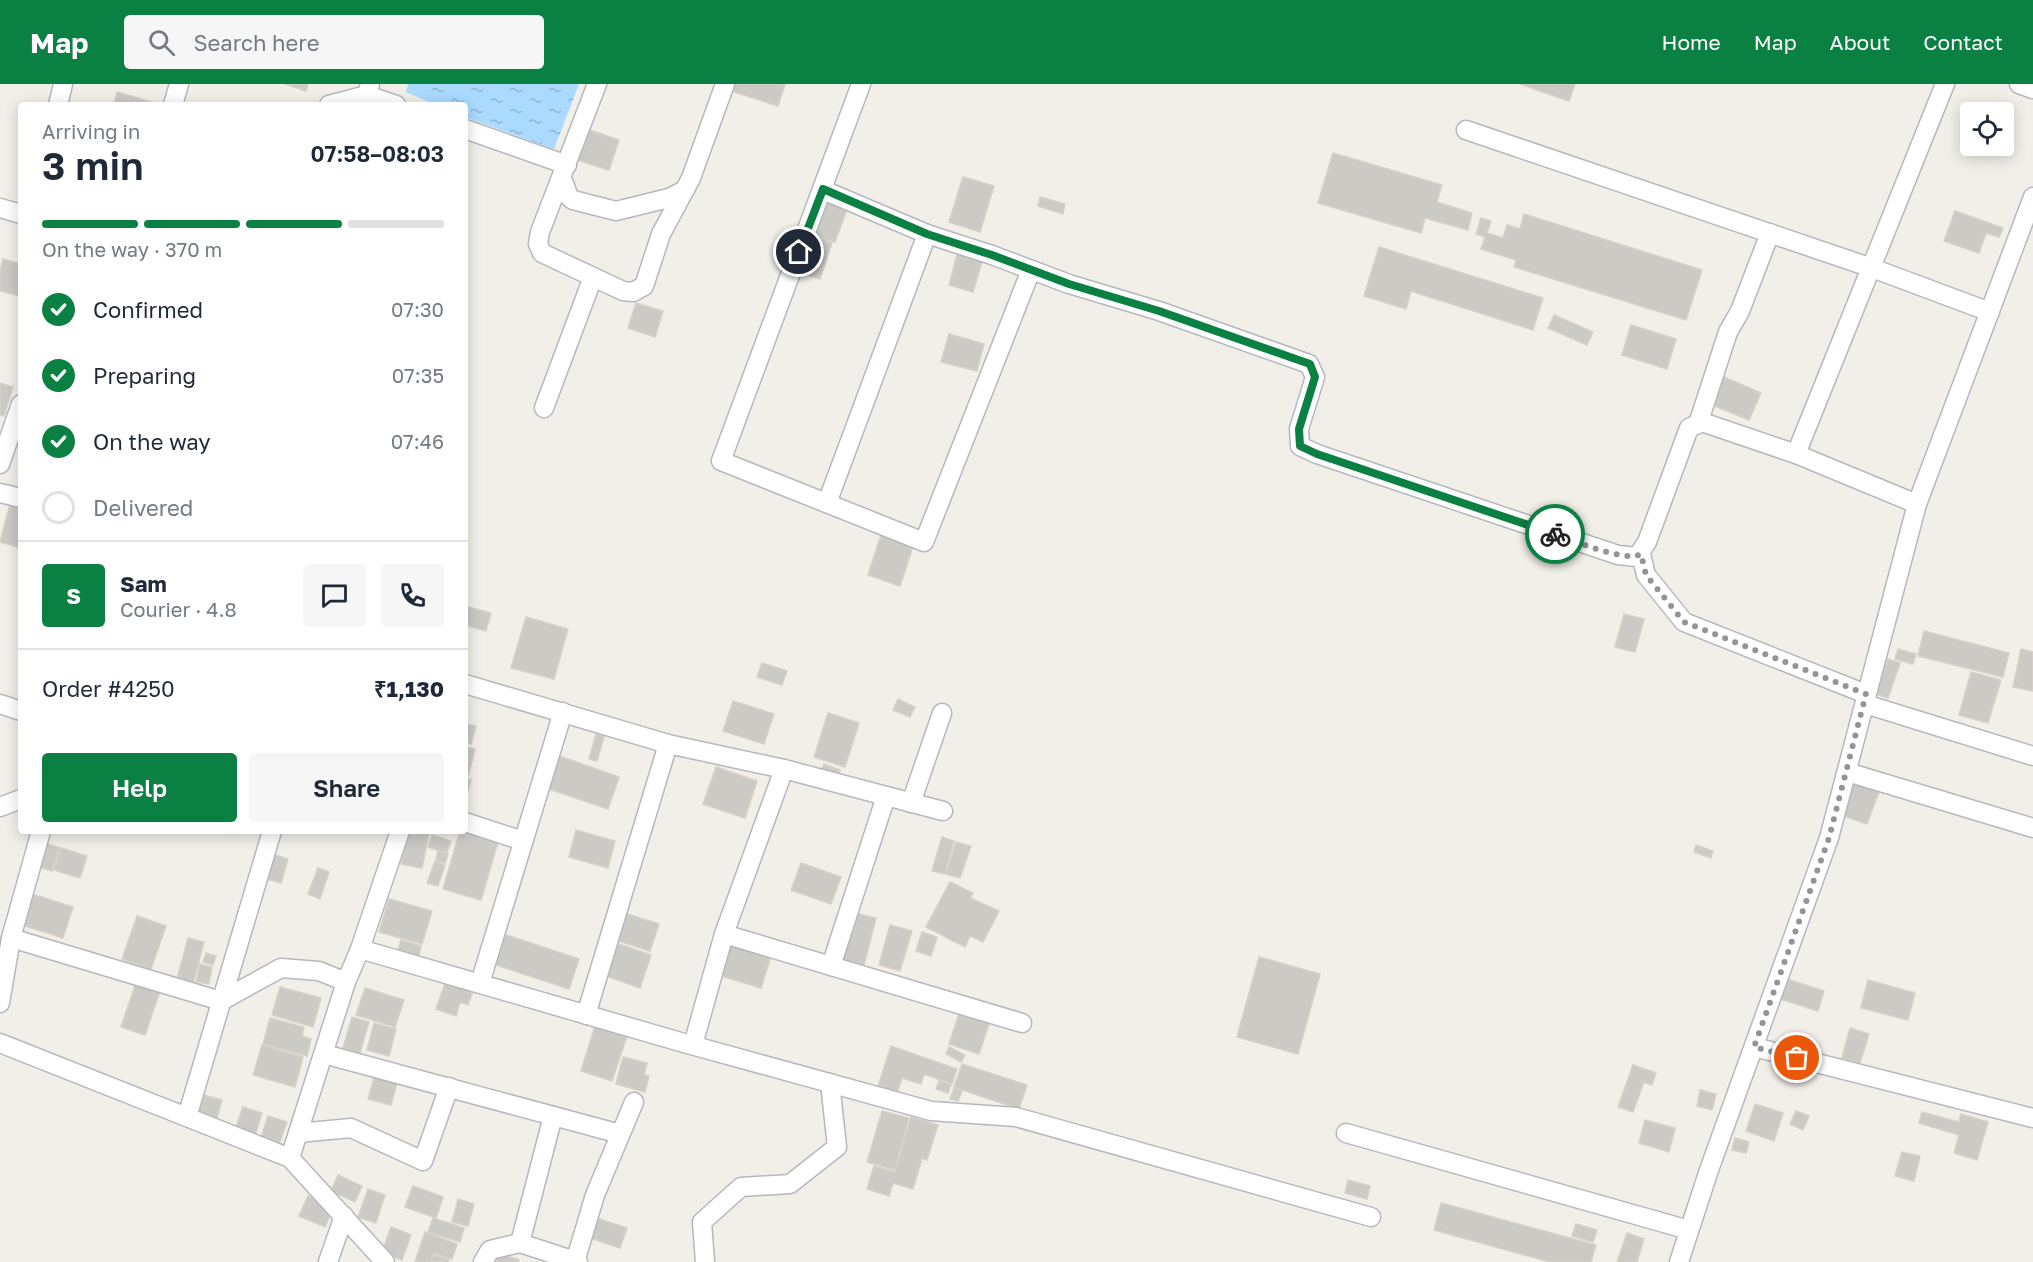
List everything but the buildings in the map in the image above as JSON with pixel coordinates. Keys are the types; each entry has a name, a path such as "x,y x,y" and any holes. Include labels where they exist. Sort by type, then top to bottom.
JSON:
{"street":[{"path":"59,102 63,84"},
{"path":"174,102 180,84"},
{"path":"597,84 540,232 538,244 542,253 623,291 633,292 644,286 661,234 685,190 725,84"},
{"path":"861,84 721,461 924,542 1031,270"},
{"path":"1796,454 1946,84"},
{"path":"2019,84 2033,89"},
{"path":"341,102 368,95 388,102"},
{"path":"468,130 564,171"},
{"path":"1466,130 1872,268 1990,312"},
{"path":"564,171 569,197 616,211 669,198 685,190"},
{"path":"823,189 927,234 1310,364 1315,377 1299,429 1300,446 1317,454 1618,555 1637,557 1641,554 1646,575 1684,622 1866,694 1864,704"},
{"path":"1679,1262 1829,838 1917,504 1990,312 2025,243 2033,197"},
{"path":"0,208 18,213"},
{"path":"1698,424 1728,332 1740,311 1770,233"},
{"path":"827,503 927,234"},
{"path":"544,408 593,277"},
{"path":"0,464 18,413"},
{"path":"1637,557 1647,542 1689,428 1702,422 1796,454 1917,504"},
{"path":"0,493 18,497"},
{"path":"468,685 668,744 784,769 943,811"},
{"path":"0,704 18,710"},
{"path":"1864,704 2033,756"},
{"path":"480,983 562,712"},
{"path":"911,803 942,713"},
{"path":"586,1014 668,744"},
{"path":"693,1045 724,934 784,769"},
{"path":"1847,772 2033,828"},
{"path":"831,966 886,796"},
{"path":"0,807 18,800"},
{"path":"468,823 523,841"},
{"path":"0,1003 11,938 40,834"},
{"path":"186,1117 271,834"},
{"path":"290,1158 346,982 360,949 399,834"},
{"path":"724,934 1022,1023"},
{"path":"11,938 221,1001 281,968 319,971 346,982"},
{"path":"360,949 931,1111 1016,1117 1371,1217"},
{"path":"0,1043 290,1158 386,1262"},
{"path":"1754,1047 2033,1118"},
{"path":"324,1054 620,1134"},
{"path":"705,1262 702,1222 741,1187 790,1184 837,1147 830,1083"},
{"path":"298,1133 351,1128 423,1161 449,1087"},
{"path":"483,1262 490,1250 520,1243 576,1262 595,1195 634,1102"},
{"path":"520,1243 553,1116"},
{"path":"1346,1133 1689,1230"},
{"path":"328,1262 344,1216"}],"water":[{"path":"408,84 579,84 554,149 468,118 468,102 429,102 406,92"}],"way so far":[{"path":"1555,534 1618,555 1637,557 1641,554 1646,575 1684,622 1866,694 1829,838 1754,1047 1797,1058"}],"route":[{"path":"799,252 823,189 927,234 1310,364 1315,377 1299,429 1300,446 1317,454 1555,534"}]}
